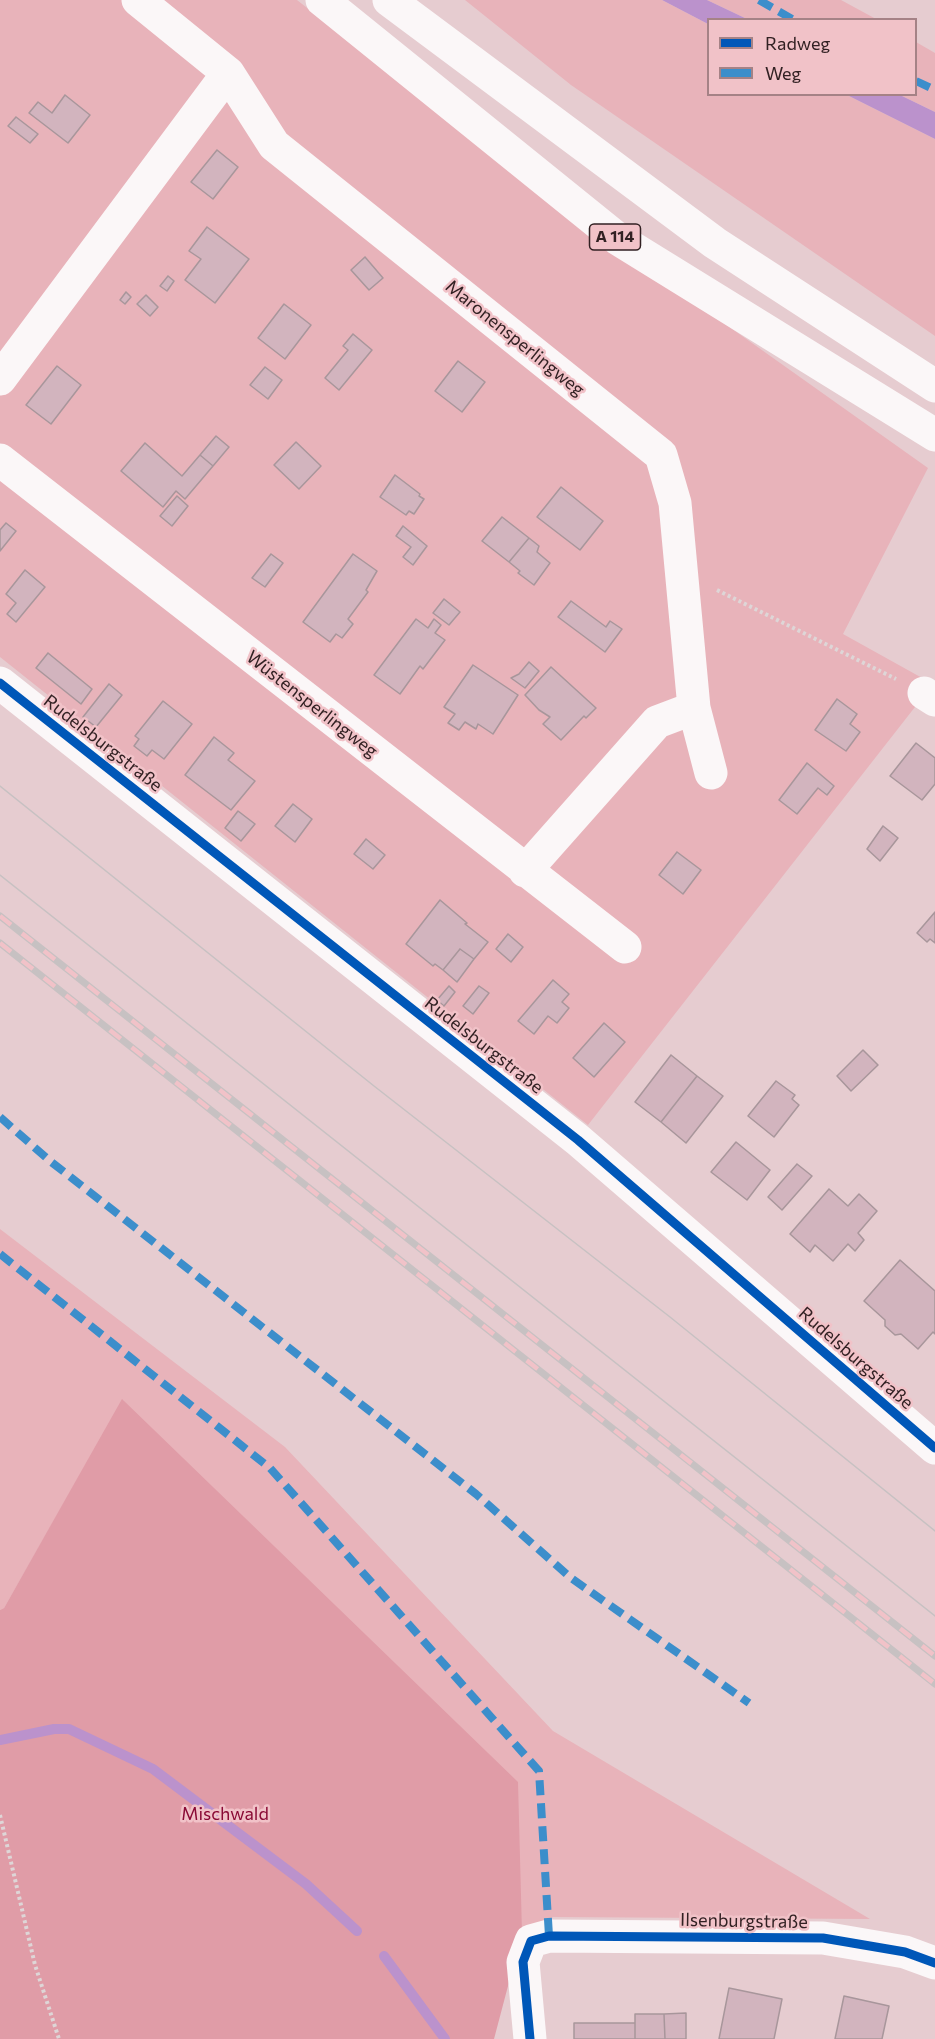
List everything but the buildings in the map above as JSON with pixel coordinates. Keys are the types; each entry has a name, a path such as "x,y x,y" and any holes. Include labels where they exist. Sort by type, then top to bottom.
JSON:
{"main road":[{"name":"Maronensperlingweg","path":"138,0 228,73 274,145 661,455 675,503 694,708 711,773"},
{"name":"A 114","path":"322,0 618,239 935,435"},
{"path":"389,0 715,243 935,386"},
{"path":"0,379 228,73"},
{"name":"Wüstensperlingweg","path":"0,460 624,947"},
{"name":"Rudelsburgstraße","path":"0,683 578,1140 935,1448"},
{"path":"525,872 657,722 694,708"},
{"name":"Ilsenburgstraße","path":"530,2039 523,1962 531,1941 549,1936 823,1938 905,1952 935,1963"}],"path":[{"path":"681,572 930,696"},
{"path":"0,1815 35,1965 59,2039"}],"shaded area":[{"path":"0,0 297,0 552,201 928,468 843,634 933,684 588,1125 0,657"},
{"path":"465,0 662,0 707,23 707,96 849,96 935,139 935,336 571,85"},
{"path":"662,0 707,0 745,18 707,18 707,23"},
{"path":"707,0 841,0 874,18 745,18"},
{"path":"917,43 935,53 935,112 902,96 917,96"},
{"path":"849,96 902,96 935,112 935,139"},
{"path":"0,1229 285,1447 553,1731 870,1919 553,1917 522,1933 123,1400 4,1608 0,1610"}],"green space":[{"name":"Mischwald","path":"122,1399 518,1782 522,1933 494,2039 0,2039 0,1610 4,1608"}],"waterway":[{"path":"0,1740 54,1729 69,1729 153,1769 306,1884 357,1931"},
{"path":"384,1956 445,2039"}],"tram line":[{"path":"0,786 374,1086 670,1317 935,1531"},
{"path":"0,875 935,1616"}],"railway":[{"path":"0,916 935,1656"},
{"path":"0,943 935,1684"}],"marked path":[{"path":"759,0 790,18"},
{"path":"917,81 935,90"},
{"path":"0,1117 50,1161 476,1494 571,1578 749,1703"},
{"path":"0,1254 270,1468 539,1771 549,1936"}],"cycle path":[{"path":"0,683 578,1140 935,1448"},
{"path":"530,2039 523,1962 531,1941 549,1936 823,1938 905,1952 935,1963"}]}
